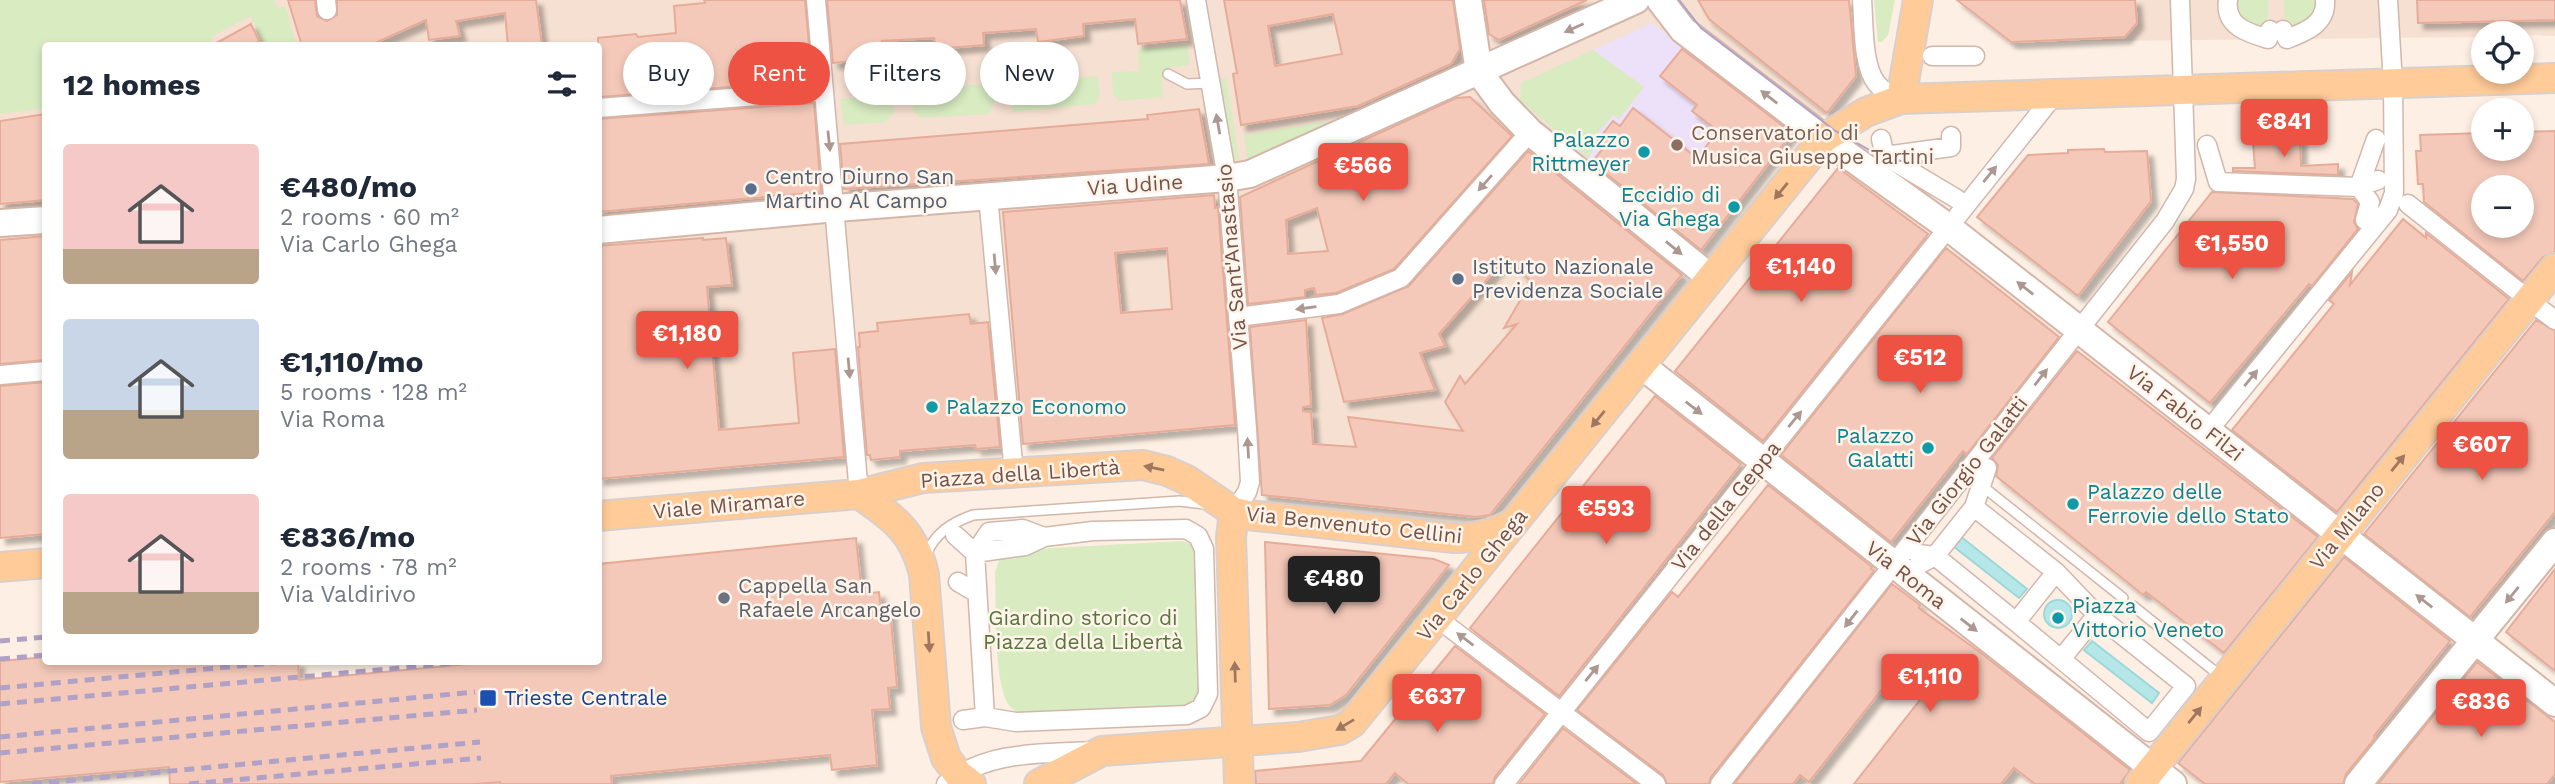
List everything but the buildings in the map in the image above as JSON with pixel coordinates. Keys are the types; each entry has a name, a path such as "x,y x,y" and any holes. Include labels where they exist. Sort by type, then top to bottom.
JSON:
{"main road":[{"path":"1468,0 1479,72 1502,103 1530,131 1711,278"},
{"name":"Via Udine","path":"602,230 1250,174 1636,0"},
{"name":"Via Fabio Filzi","path":"1660,0 1683,30 1824,138 1948,227 2555,703"},
{"path":"1901,100 1918,0"},
{"name":"Via Carlo Ghega","path":"1237,740 1298,737 1340,730 1352,723 1824,138 1866,112 1901,100 2555,78"},
{"path":"0,223 42,220"},
{"name":"Via Milano","path":"2153,759 2216,680 2340,535 2555,268"},
{"name":"Via Roma","path":"1641,366 1761,461 1916,560 2153,759"},
{"name":"Piazza della Libertà","path":"859,494 923,478 1143,466 1167,471 1187,480 1234,512"},
{"name":"Piazza della Libertà","path":"859,494 884,511 909,535 920,555 924,574 936,727 946,758 959,782"},
{"name":"Viale Miramare","path":"602,516 859,494"},
{"path":"1234,512 1231,537 1239,784"},
{"name":"Via Benvenuto Cellini","path":"1234,512 1267,519 1454,538 1500,531 1513,523"},
{"path":"2358,784 2555,542"},
{"path":"0,567 42,563"},
{"name":"Piazza della Libertà","path":"1039,784 1102,751 1237,740"}],"street":[{"path":"816,0 820,42"},
{"name":"Via Sant'Anastasio","path":"1196,0 1227,178 1238,317 1250,482 1234,512"},
{"path":"1862,0 1868,68 1877,84 1901,100"},
{"name":"Via Giorgio Galatti","path":"1720,784 1916,560 1966,473 2165,222 2175,205 2186,179 2179,0"},
{"path":"2228,0 2232,23 2246,32 2308,39"},
{"path":"2242,39 2277,35 2318,23 2323,14 2325,0"},
{"path":"2388,0 2401,199 2519,292"},
{"path":"1942,60 1975,56"},
{"name":"Via della Geppa","path":"1504,784 2055,94"},
{"path":"602,108 728,98"},
{"path":"825,105 859,494"},
{"path":"1238,317 1339,304 1401,278 1530,131"},
{"path":"1951,136 1951,146 1882,153 1957,199"},
{"path":"2359,187 2376,139"},
{"path":"2207,145 2212,186 2359,187 2378,180"},
{"path":"2359,187 2370,202 2365,220"},
{"path":"988,196 1014,473"},
{"path":"2208,431 2388,210 2401,199"},
{"path":"2539,308 2555,320"},
{"path":"0,375 42,371"},
{"path":"1987,468 1974,507 1916,560 2016,622 2061,659 2153,759 2186,686"},
{"path":"1974,507 2056,572 2097,615 2186,686 2216,680"},
{"path":"985,717 989,636 977,593 975,552 989,532 1023,529 1044,537"},
{"path":"963,720 985,717 1016,726 1104,716 1195,714 1208,694 1203,536 1186,529 1094,531 1025,539"},
{"path":"955,535 975,552"},
{"path":"2016,622 2056,572"},
{"path":"958,582 977,593"},
{"path":"2061,659 2097,615"},
{"path":"1437,618 1656,784"},
{"name":"Piazza della Libertà","path":"959,782 972,767 1000,758 1102,751"}],"lane":[{"path":"1168,74 1186,84 1211,83"},
{"path":"1966,473 2123,598"},
{"name":"Piazza della Libertà","path":"924,574 926,555 932,541 948,526 973,515 1179,501 1202,503 1234,512"},
{"path":"2133,606 2216,680"}],"shaded area":[{"path":"0,0 1849,0 1856,76 1827,113 1792,132 1490,515 1476,517 1262,495 1257,423 976,449 975,445 900,451 900,457 871,460 843,457 602,479 602,42 42,42 42,534 0,538"},
{"path":"1957,0 2555,0 2555,36 2534,35 2534,21 2471,21 2471,37 2011,42"},
{"name":"Conservatorio di Musica Giuseppe Tartini","path":"1652,23 1792,132 1702,248 1592,162 1520,101 1521,83"}],"green space":[{"path":"0,0 274,0 278,8 286,7 295,42 263,42 250,16 211,37 212,42 42,42 42,108 0,114"},
{"path":"1874,0 1895,0 1888,35 1882,42 1878,42"},
{"path":"2236,0 2268,0 2267,29 2240,18 2234,4"},
{"path":"2284,0 2316,0 2316,6 2307,20 2285,30"},
{"path":"1187,45 1190,65 1171,67 1162,79 1163,97 1120,101 1113,95 1112,72 1139,71 1138,49"},
{"path":"1593,50 1644,87 1619,119 1613,115 1590,142 1595,147 1588,158 1520,101 1521,83"},
{"path":"1097,76 1100,95 1095,104 1013,112 1012,105 1079,105 1079,78"},
{"path":"1226,78 1239,160 1235,161 1220,79"},
{"path":"980,84 980,105 993,105 990,114 920,118 913,111 912,105 966,105 966,86"},
{"path":"840,99 844,99 844,105 893,105 894,112 886,122 844,125"},
{"path":"1336,120 1247,159 1244,135"},
{"name":"Giardino storico di Piazza della Libertà","path":"1182,541 1196,548 1204,683 1199,699 1184,709 1020,716 1007,702 999,673 995,573 1000,557 1015,550"}],"water":[{"path":"1960,536 2027,589 2019,598 1953,546"},
{"path":"2058,600 2068,604 2072,614 2068,624 2058,628 2048,624 2044,614 2048,604"},
{"path":"2092,641 2159,693 2152,703 2084,650"}],"tram line":[{"path":"1679,0 1701,28 1834,130 1873,152 1901,161 1924,163"}],"railway":[{"path":"0,641 42,637"},
{"path":"0,659 42,655"},
{"path":"0,688 250,665"},
{"path":"0,704 433,665"},
{"path":"0,737 475,692"},
{"path":"0,753 477,710"},
{"path":"32,784 480,742"},
{"path":"189,784 481,758"}],"place":[{"name":"Conservatorio di Musica Giuseppe Tartini","path":"1677,145"},
{"name":"Palazzo Rittmeyer","path":"1644,152"},
{"name":"Centro Diurno San Martino Al Campo","path":"751,189"},
{"name":"Eccidio di Via Ghega","path":"1734,207"},
{"name":"Istituto Nazionale Previdenza Sociale","path":"1458,279"},
{"name":"Palazzo Economo","path":"932,407"},
{"name":"Palazzo Galatti","path":"1928,448"},
{"name":"Palazzo delle Ferrovie dello Stato","path":"2073,504"},
{"name":"Cappella San Rafaele Arcangelo","path":"724,598"},
{"name":"Piazza Vittorio Veneto","path":"2058,618"},
{"name":"Trieste Centrale","path":"488,698"}]}
